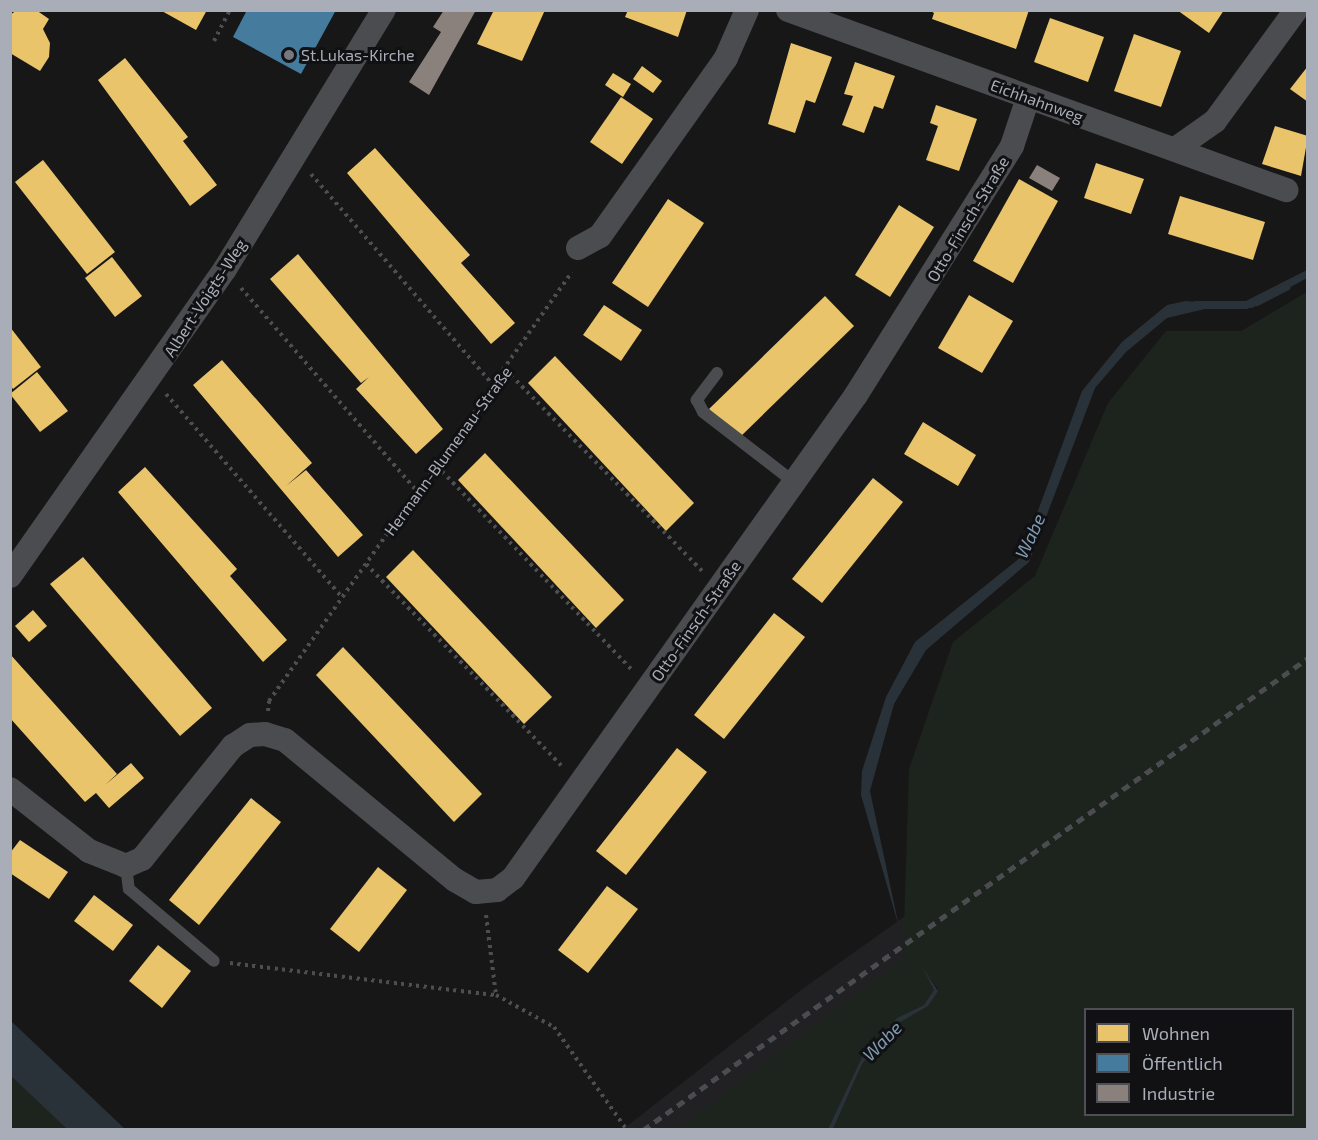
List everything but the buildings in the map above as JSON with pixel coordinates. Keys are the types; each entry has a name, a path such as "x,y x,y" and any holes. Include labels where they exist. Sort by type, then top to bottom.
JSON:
{"street":[{"name":"Albert-Voigts-Weg","path":"10,576 152,378 225,269 384,10"},
{"path":"578,248 600,236 726,58 747,10"},
{"name":"Eichhahnweg","path":"788,10 1029,98 1179,147 1286,190"},
{"path":"1179,147 1215,121 1296,10"},
{"name":"Otto-Finsch-Straße","path":"484,893 513,878 794,482 949,253 1012,146 1029,98"},
{"path":"10,789 89,851 126,866 142,859 233,746 250,735 265,734 285,740 455,880 484,893"}],"lane":[{"path":"717,374 698,400 704,412 794,482"},
{"path":"126,866 129,889 214,961"}],"path":[{"path":"214,41 231,10"},
{"path":"296,156 495,387"},
{"name":"Hermann-Blumenau-Straße","path":"265,734 269,700 417,491 495,387 570,279 578,248"},
{"path":"225,269 417,491"},
{"path":"506,370 719,588"},
{"path":"152,378 342,597"},
{"path":"437,466 649,687"},
{"path":"366,564 580,784"},
{"path":"484,893 496,995"},
{"path":"214,961 352,974 496,995 554,1028 627,1130"}],"shaded area":[{"path":"1307,292 1307,1129 833,1129 862,1064 897,1024 928,1006 938,989 926,973 934,990 924,1005 897,1018 864,1053 828,1129 677,1130 903,959 909,769 953,642 1035,576 1108,403 1166,331 1241,331"},
{"path":"1307,631 1307,684 685,1129 622,1130 801,990"},
{"path":"11,1076 67,1129 11,1129"}],"water":[{"path":"1307,270 1307,278 1252,308 1209,308 1167,318 1126,352 1095,388 1029,562 926,650 894,704 870,791 899,927 861,795 862,771 886,697 915,642 1021,557 1082,391 1122,342 1167,305 1186,301 1236,306"},
{"path":"923,968 938,991 928,1006 897,1024 862,1064 833,1129 828,1129 864,1053 897,1018 924,1005 934,990"},
{"path":"11,1021 125,1129 67,1129 11,1076"}],"waterway":[{"name":"Wabe","path":"1257,302 1286,287"},
{"name":"Wabe","path":"1196,305 1246,305"}],"railway":[{"path":"643,1130 1308,658"}],"place":[{"name":"St.Lukas-Kirche","path":"289,55"}]}
